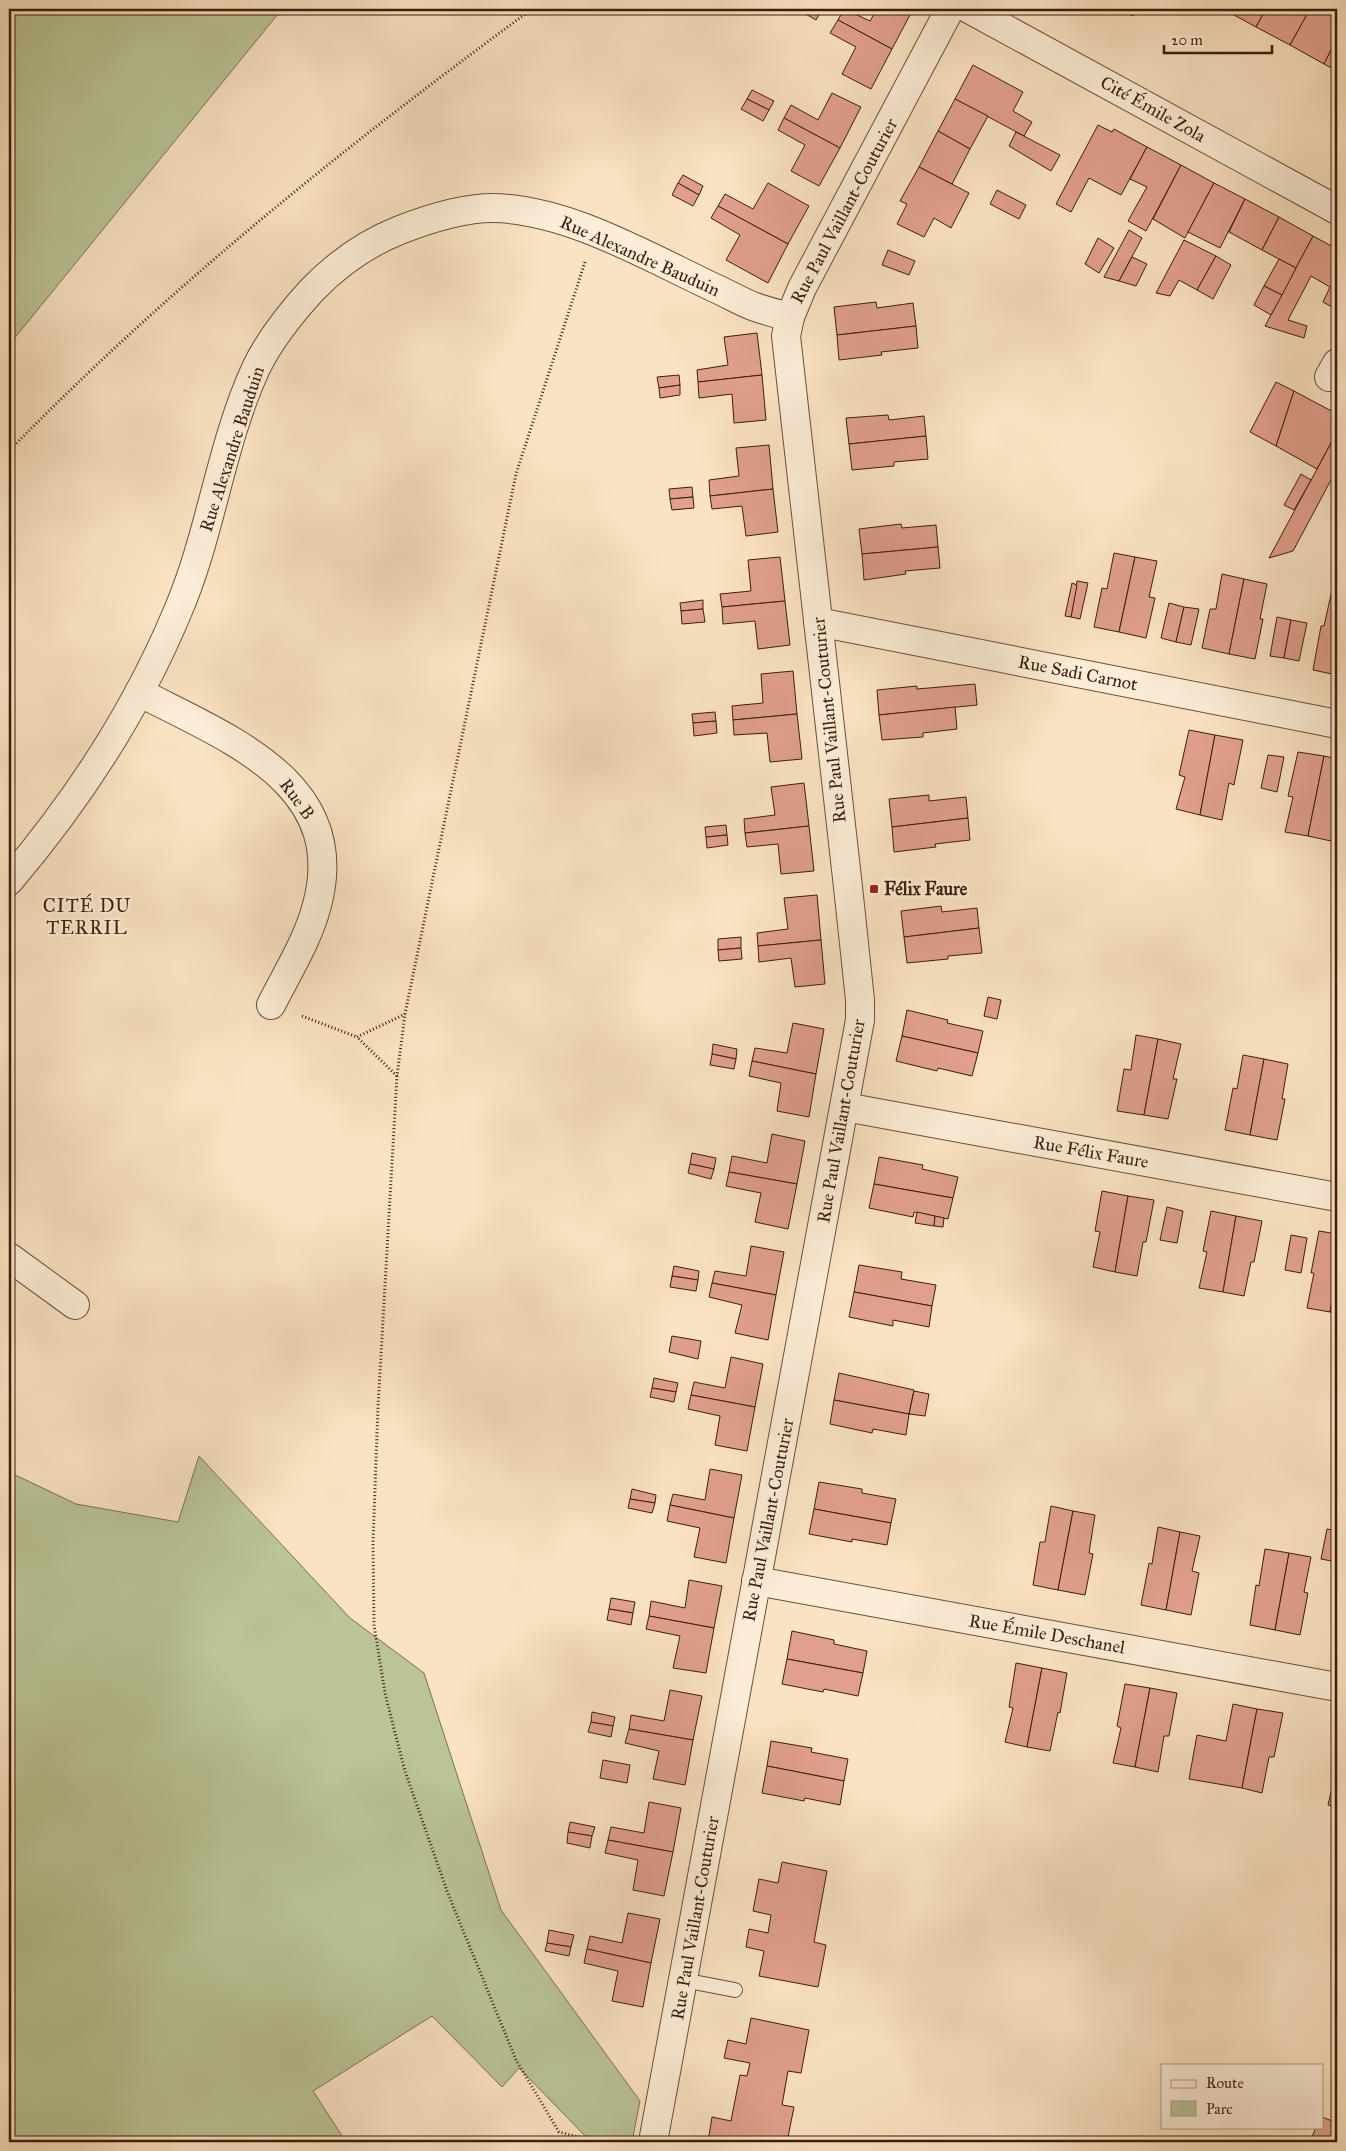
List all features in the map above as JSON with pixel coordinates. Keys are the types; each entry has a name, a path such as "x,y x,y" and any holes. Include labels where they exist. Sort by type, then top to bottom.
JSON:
{"street":[{"name":"Rue Paul Vaillant-Couturier","path":"653,2142 858,1035 860,1000 786,336 790,317 802,288 950,9"},
{"name":"Cité Émile Zola","path":"969,9 1337,210"},
{"name":"Rue Alexandre Bauduin","path":"9,881 47,836 76,796 139,692 166,640 184,595 239,416 256,368 286,320 321,281 349,258 390,234 439,218 492,208 541,214 595,232 753,306 790,317"},
{"name":"Rue Sadi Carnot","path":"818,622 1337,724"},
{"name":"Rue B","path":"139,692 236,743 259,758 278,773 294,790 310,813 319,834 322,857 321,882 317,904 309,928 271,1005"},
{"name":"Rue Félix Faure","path":"845,1107 1337,1197"},
{"path":"9,1257 75,1305"},
{"name":"Rue Émile Deschanel","path":"756,1581 1337,1687"}],"lane":[{"path":"683,1980 735,1990"}],"path":[{"path":"9,451 97,365 224,249 308,180 532,9"},
{"path":"595,232 516,474 406,1014 397,1076 378,1407 373,1543 374,1625 385,1693 405,1771 446,1891 516,2060 559,2132 598,2142"},
{"path":"271,1005 357,1037 397,1076"},
{"path":"357,1037 406,1014"}],"green space":[{"path":"9,9 282,9 9,345"},
{"path":"199,1456 350,1618 424,1673 501,1910 640,2101 632,2142 591,2142 519,2068 502,2087 432,2016 313,2091 346,2142 9,2142 9,1472 76,1504 178,1522"}],"building":[{"path":"797,9 816,9 821,11 816,20"},
{"path":"844,9 870,21 877,9 909,9 912,11 892,49 838,20"},
{"path":"1120,9 1136,9 1133,16"},
{"path":"1223,9 1266,9 1256,27"},
{"path":"1266,9 1310,9 1290,45 1256,27"},
{"path":"1310,9 1337,9 1337,38 1324,64 1290,45"},
{"path":"838,20 892,49 871,89 842,74 856,47 830,33"},
{"path":"1337,38 1337,71 1324,64"},
{"path":"973,65 1023,92 1013,111 1032,122 1024,136 955,99"},
{"path":"752,90 774,101 769,110 747,99"},
{"path":"832,93 861,107 840,148 784,118 791,105 818,120"},
{"path":"747,99 769,110 763,121 741,109"},
{"path":"955,99 988,116 970,149 938,131"},
{"path":"784,118 840,148 819,186 791,171 805,145 778,130"},
{"path":"1098,125 1112,132 1114,129 1147,147 1121,195 1089,178 1071,212 1056,204"},
{"path":"938,131 970,149 952,184 919,167"},
{"path":"1016,132 1060,155 1051,171 1009,146"},
{"path":"1147,147 1181,165 1146,231 1128,221 1147,187 1130,179"},
{"path":"1181,165 1214,183 1185,238 1153,219"},
{"path":"919,167 969,193 951,228 934,218 924,237 897,224 907,204 900,201"},
{"path":"683,175 703,186 699,195 678,183"},
{"path":"678,183 699,195 693,206 672,195"},
{"path":"768,183 809,206 788,244 718,206 725,194 753,209"},
{"path":"1214,183 1245,199 1220,248 1188,232"},
{"path":"997,190 1026,205 1019,219 990,204"},
{"path":"1245,199 1279,217 1262,250 1229,232"},
{"path":"718,206 788,244 768,283 726,260 740,235 711,218"},
{"path":"1279,217 1313,236 1296,268 1262,250"},
{"path":"1129,230 1142,238 1119,281 1104,277"},
{"path":"1313,236 1337,249 1337,302 1334,308 1323,302 1330,287 1311,276 1288,320 1307,326 1304,338 1265,326"},
{"path":"1098,238 1114,248 1099,273 1085,264"},
{"path":"1184,240 1216,256 1197,290 1179,280 1170,296 1156,293"},
{"path":"888,250 915,261 909,275 882,265"},
{"path":"1216,256 1231,265 1213,299 1197,290"},
{"path":"1132,257 1147,264 1136,286 1119,281"},
{"path":"1279,259 1296,268 1282,295 1264,286"},
{"path":"1264,286 1282,295 1271,315 1254,305"},
{"path":"876,302 877,308 913,303 916,326 837,335 834,307"},
{"path":"916,326 918,348 881,352 882,355 839,360 837,335"},
{"path":"757,333 762,375 698,382 697,370 728,365 724,337"},
{"path":"679,375 680,385 659,388 657,377"},
{"path":"762,375 766,420 734,423 732,394 699,398 698,382"},
{"path":"1276,382 1294,391 1276,446 1250,432"},
{"path":"680,385 680,395 660,398 659,388"},
{"path":"1294,391 1337,414 1337,432 1317,469 1276,446"},
{"path":"888,415 889,420 924,416 926,436 849,444 846,418"},
{"path":"1337,432 1337,483 1331,480 1293,551 1269,558"},
{"path":"926,436 928,459 894,462 894,466 852,470 849,444"},
{"path":"769,445 773,489 710,496 709,480 739,476 736,448"},
{"path":"1301,474 1311,480 1294,510 1284,505"},
{"path":"692,487 693,497 670,499 669,489"},
{"path":"773,489 778,532 746,536 742,506 712,509 710,496"},
{"path":"693,497 694,508 672,510 670,499"},
{"path":"901,524 902,528 936,525 938,547 862,554 859,529"},
{"path":"938,547 940,568 905,571 906,574 864,580 862,554"},
{"path":"1114,553 1135,557 1119,632 1094,627 1102,588 1107,589"},
{"path":"780,557 785,601 722,607 720,594 751,591 748,560"},
{"path":"1135,557 1157,561 1149,597 1155,598 1146,638 1119,632"},
{"path":"1222,574 1244,579 1229,654 1202,648 1210,609 1216,609"},
{"path":"1244,579 1267,584 1260,619 1263,619 1255,659 1229,654"},
{"path":"1077,581 1088,583 1080,619 1071,617"},
{"path":"1072,583 1077,585 1071,617 1065,616"},
{"path":"1332,590 1337,591 1337,675 1313,670 1321,626 1324,626"},
{"path":"703,600 703,609 681,611 680,603"},
{"path":"785,601 790,645 758,649 755,621 723,624 722,607"},
{"path":"1169,603 1184,607 1176,642 1161,638"},
{"path":"1184,607 1199,609 1191,645 1176,642"},
{"path":"703,609 705,622 682,624 681,611"},
{"path":"1277,617 1291,620 1284,658 1270,656"},
{"path":"1291,620 1307,623 1299,661 1284,658"},
{"path":"793,671 797,714 733,720 732,706 763,703 761,674"},
{"path":"975,684 977,705 879,715 877,690 917,686 917,689"},
{"path":"955,707 957,729 923,733 923,737 882,740 879,715"},
{"path":"715,712 716,721 693,723 692,714"},
{"path":"797,714 802,759 770,762 767,733 734,735 733,720"},
{"path":"716,721 717,733 694,736 693,723"},
{"path":"1189,730 1215,735 1200,815 1176,809 1185,777 1179,775"},
{"path":"1215,735 1243,740 1234,785 1229,783 1222,820 1200,815"},
{"path":"1298,752 1324,756 1308,836 1285,832 1293,797 1288,796"},
{"path":"1268,755 1284,757 1277,792 1261,788"},
{"path":"1324,756 1337,759 1337,810 1331,841 1308,836"},
{"path":"804,783 809,826 745,833 744,819 775,815 771,787"},
{"path":"929,795 929,801 966,797 968,818 892,827 889,799"},
{"path":"968,818 970,840 935,844 936,847 894,852 892,827"},
{"path":"726,825 727,835 706,837 705,827"},
{"path":"809,826 814,871 781,874 778,844 747,847 745,833"},
{"path":"727,835 728,845 707,848 706,837"},
{"path":"817,895 821,940 758,946 757,933 788,929 784,898"},
{"path":"941,906 942,912 977,908 979,928 904,937 901,911"},
{"path":"979,928 982,953 948,956 948,959 907,963 904,937"},
{"path":"741,937 741,948 718,950 718,939"},
{"path":"821,940 825,984 795,987 791,958 759,962 758,946"},
{"path":"741,948 742,959 719,961 718,950"},
{"path":"988,997 1001,1000 997,1019 984,1016"},
{"path":"907,1010 948,1020 947,1023 983,1031 978,1053 902,1036"},
{"path":"793,1023 824,1029 816,1074 752,1061 755,1048 787,1053"},
{"path":"1136,1035 1158,1039 1144,1115 1117,1111 1124,1069 1131,1070"},
{"path":"902,1036 978,1053 972,1076 938,1068 937,1071 896,1061"},
{"path":"1158,1039 1181,1044 1173,1079 1177,1079 1168,1119 1144,1115"},
{"path":"713,1044 737,1049 736,1059 712,1054"},
{"path":"712,1054 736,1059 734,1069 710,1065"},
{"path":"1243,1055 1264,1059 1250,1135 1225,1130 1233,1088 1237,1089"},
{"path":"1264,1059 1288,1064 1282,1099 1285,1099 1277,1140 1250,1135"},
{"path":"752,1061 816,1074 809,1117 777,1111 781,1083 749,1076"},
{"path":"772,1134 805,1141 797,1184 729,1172 732,1156 767,1163"},
{"path":"692,1153 716,1158 714,1169 690,1164"},
{"path":"879,1157 923,1165 922,1169 958,1177 953,1198 874,1184"},
{"path":"690,1164 714,1169 711,1179 688,1173"},
{"path":"729,1172 797,1184 788,1229 755,1222 761,1193 726,1186"},
{"path":"874,1184 953,1198 948,1219 914,1212 913,1217 869,1208"},
{"path":"1102,1191 1128,1196 1115,1272 1093,1267 1100,1232 1095,1231"},
{"path":"1128,1196 1154,1200 1146,1242 1143,1242 1137,1276 1115,1272"},
{"path":"1167,1207 1183,1211 1177,1243 1160,1240"},
{"path":"1211,1211 1236,1216 1223,1292 1199,1288 1207,1252 1203,1251"},
{"path":"917,1212 935,1216 934,1226 915,1223"},
{"path":"935,1216 944,1218 943,1227 934,1226"},
{"path":"1236,1216 1262,1221 1254,1262 1251,1262 1244,1296 1223,1292"},
{"path":"1319,1231 1337,1234 1337,1274 1330,1312 1307,1308 1314,1273 1311,1273"},
{"path":"1291,1235 1307,1238 1301,1273 1285,1270"},
{"path":"751,1246 784,1252 776,1295 712,1283 715,1271 746,1276"},
{"path":"859,1265 902,1272 901,1279 936,1285 932,1306 854,1292"},
{"path":"674,1266 699,1271 698,1280 672,1276"},
{"path":"1337,1274 1337,1314 1330,1312"},
{"path":"672,1276 698,1280 696,1291 670,1287"},
{"path":"712,1283 776,1295 768,1340 735,1333 742,1305 709,1297"},
{"path":"854,1292 932,1306 929,1327 893,1320 893,1326 849,1317"},
{"path":"672,1336 701,1341 698,1359 669,1352"},
{"path":"731,1357 763,1364 755,1407 691,1395 694,1382 725,1388"},
{"path":"839,1373 914,1390 909,1414 834,1400"},
{"path":"654,1378 678,1383 676,1392 652,1388"},
{"path":"652,1388 676,1392 674,1402 650,1397"},
{"path":"914,1391 929,1394 925,1416 909,1414"},
{"path":"691,1395 755,1407 747,1451 715,1445 720,1416 688,1409"},
{"path":"834,1400 909,1414 906,1435 873,1429 872,1433 830,1424"},
{"path":"710,1469 742,1475 734,1518 670,1505 673,1494 705,1500"},
{"path":"819,1482 862,1489 862,1493 896,1499 891,1523 814,1509"},
{"path":"632,1489 656,1495 655,1503 630,1499"},
{"path":"630,1499 655,1503 652,1513 628,1508"},
{"path":"670,1505 734,1518 726,1563 694,1557 700,1528 667,1521"},
{"path":"1051,1506 1073,1511 1058,1590 1033,1585 1040,1542 1045,1542"},
{"path":"814,1509 891,1523 887,1545 852,1539 852,1542 809,1534"},
{"path":"1073,1511 1095,1515 1089,1553 1093,1554 1085,1595 1058,1590"},
{"path":"1158,1527 1180,1532 1166,1610 1141,1605 1149,1563 1152,1564"},
{"path":"1327,1529 1337,1531 1337,1562 1321,1559"},
{"path":"1180,1532 1200,1536 1192,1571 1199,1573 1191,1615 1166,1610"},
{"path":"1265,1549 1289,1553 1275,1630 1250,1625 1256,1585 1259,1586"},
{"path":"1289,1553 1311,1557 1304,1592 1308,1593 1300,1635 1275,1630"},
{"path":"689,1580 722,1586 714,1628 649,1616 651,1601 685,1608"},
{"path":"611,1598 635,1602 633,1613 609,1609"},
{"path":"609,1609 633,1613 631,1625 607,1620"},
{"path":"649,1616 714,1628 706,1673 673,1668 680,1636 646,1629"},
{"path":"792,1631 834,1640 834,1644 867,1651 863,1673 787,1659"},
{"path":"787,1659 863,1673 858,1696 824,1689 823,1692 782,1684"},
{"path":"1016,1663 1042,1668 1027,1747 1005,1742 1013,1708 1009,1707"},
{"path":"1042,1668 1067,1673 1060,1713 1058,1712 1050,1751 1027,1747"},
{"path":"1125,1684 1150,1688 1135,1767 1113,1763 1121,1728 1117,1726"},
{"path":"1150,1688 1177,1693 1169,1736 1164,1736 1158,1772 1135,1767"},
{"path":"670,1690 702,1696 693,1740 629,1729 631,1715 664,1721"},
{"path":"1233,1704 1257,1709 1242,1788 1189,1779 1197,1735 1226,1741"},
{"path":"1257,1709 1283,1713 1274,1757 1269,1757 1262,1793 1242,1788"},
{"path":"592,1712 615,1717 613,1726 591,1722"},
{"path":"591,1722 613,1726 611,1737 588,1732"},
{"path":"629,1729 693,1740 685,1785 653,1779 659,1751 625,1743"},
{"path":"771,1741 812,1748 811,1752 848,1759 844,1781 767,1766"},
{"path":"1337,1741 1337,1807 1328,1805 1336,1770 1331,1769"},
{"path":"603,1760 630,1765 627,1783 600,1778"},
{"path":"767,1766 844,1781 840,1805 805,1798 804,1801 762,1793"},
{"path":"649,1802 681,1808 673,1852 608,1840 611,1827 644,1833"},
{"path":"570,1822 595,1827 592,1836 568,1832"},
{"path":"568,1832 592,1836 590,1848 567,1843"},
{"path":"608,1840 673,1852 664,1896 633,1890 638,1860 605,1853"},
{"path":"782,1862 827,1871 814,1942 826,1945 818,1987 759,1976 764,1951 746,1947 749,1929 768,1933 771,1915 753,1911 759,1879 778,1883"},
{"path":"628,1913 660,1919 651,1963 587,1949 590,1936 622,1943"},
{"path":"549,1930 574,1935 571,1947 547,1943"},
{"path":"547,1943 571,1947 569,1956 545,1951"},
{"path":"587,1949 651,1963 643,2007 612,2001 618,1971 584,1963"},
{"path":"751,2018 809,2030 801,2073 788,2071 782,2105 794,2107 787,2142 708,2142 712,2117 731,2121 740,2075 747,2076 750,2063 724,2058 728,2040 746,2044"},
{"path":"1324,2118 1337,2123 1337,2142 1310,2142 1316,2128 1324,2128"}],"place":[{"name":"Félix Faure","path":"874,889"}],"district":[{"name":"CITÉ DU TERRIL","path":"87,916"}]}
